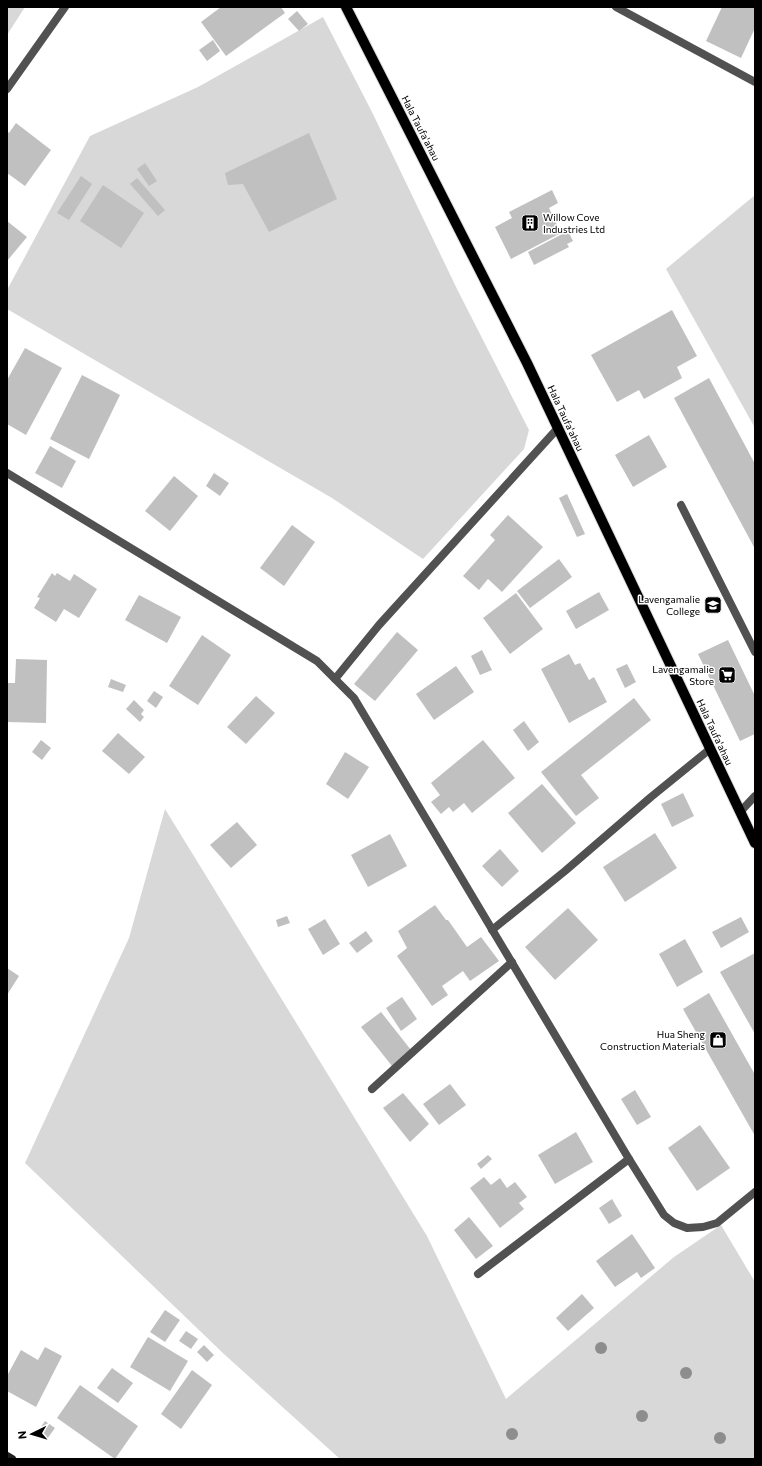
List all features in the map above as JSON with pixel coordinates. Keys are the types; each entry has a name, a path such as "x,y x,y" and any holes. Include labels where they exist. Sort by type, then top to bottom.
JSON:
{"main road":[{"name":"Hala Taufa'ahau","path":"346,7 527,363 755,843"},
{"path":"7,1456 12,1459"}],"street":[{"path":"7,88 65,7"},
{"path":"616,7 755,82"},
{"path":"335,679 379,625 558,428"},
{"path":"7,473 317,661 354,698 629,1159 664,1215 674,1223 688,1228 703,1227 717,1223 755,1192"},
{"path":"681,505 755,652"},
{"path":"492,930 565,871 651,797 710,749"},
{"path":"740,812 755,796"},
{"path":"372,1089 512,962"},
{"path":"478,1274 629,1159"}],"shaded area":[{"path":"7,7 25,7 7,35"},
{"path":"323,17 372,112 458,291 529,430 524,449 423,559 332,498 7,309 7,290 90,136 198,87"},
{"path":"755,195 755,428 666,269"},
{"path":"165,809 427,1236 506,1399 674,1257 721,1225 755,1282 755,1459 340,1459 225,1355 25,1163 129,938"}],"building":[{"path":"221,7 281,7 285,13 226,56 201,22"},
{"path":"722,7 755,7 755,28 741,58 706,41"},
{"path":"297,11 308,24 299,31 288,19"},
{"path":"213,40 220,51 207,61 199,50"},
{"path":"16,123 51,150 25,186 7,173 7,131 9,133"},
{"path":"309,133 337,199 269,232 243,184 228,185 225,173"},
{"path":"145,163 157,181 149,186 137,169"},
{"path":"81,176 92,184 69,220 57,213"},
{"path":"137,178 165,210 158,216 130,184"},
{"path":"103,185 144,213 121,248 80,221"},
{"name":"Willow Cove Industries Ltd","path":"552,190 558,203 549,208 561,233 511,259 495,227 512,218 509,212"},
{"path":"7,221 27,237 7,261"},
{"path":"568,231 573,241 567,244 569,247 534,265 528,252"},
{"path":"672,310 697,356 677,367 682,378 644,399 639,390 617,402 591,355"},
{"path":"25,348 62,368 26,435 7,424 7,380"},
{"path":"82,375 120,395 89,459 50,439"},
{"path":"709,378 755,464 755,549 674,398"},
{"path":"649,435 667,467 633,487 615,455"},
{"path":"50,446 76,461 62,488 35,473"},
{"path":"214,473 229,483 220,496 206,486"},
{"path":"174,476 198,496 170,531 145,511"},
{"path":"567,494 585,534 577,537 559,498"},
{"path":"508,515 543,547 502,592 488,579 479,590 463,576 495,540 490,535"},
{"path":"292,525 315,542 284,586 260,568"},
{"path":"559,559 572,577 530,608 517,591"},
{"path":"52,573 55,576 57,573 70,581 74,574 97,589 79,618 64,609 56,622 34,608 40,598 37,597"},
{"path":"599,592 609,610 576,629 566,611"},
{"path":"516,593 543,629 510,654 483,618"},
{"path":"139,595 181,617 167,643 125,620"},
{"path":"397,632 418,650 375,701 354,684"},
{"path":"202,635 231,655 198,705 169,686"},
{"name":"Lavengamalie Store","path":"728,640 755,696 755,734 740,741 698,654"},
{"path":"482,650 492,670 480,675 471,656"},
{"path":"569,654 575,665 580,663 589,680 594,677 607,702 569,723 541,669"},
{"path":"16,659 47,660 46,723 7,722 7,683 15,683"},
{"path":"627,664 636,682 625,688 616,669"},
{"path":"456,666 474,692 434,720 416,694"},
{"path":"111,679 126,685 123,692 108,687"},
{"path":"154,691 163,697 156,708 147,701"},
{"path":"256,696 275,713 246,744 227,727"},
{"path":"634,698 651,720 581,775 599,798 576,816 541,772"},
{"path":"134,700 144,710 141,714 144,717 140,722 126,709"},
{"path":"524,721 539,742 528,751 513,730"},
{"path":"118,733 145,757 129,774 102,751"},
{"path":"41,740 51,748 42,760 32,752"},
{"path":"483,740 515,778 472,813 464,803 453,812 449,807 441,814 431,802 440,795 431,783"},
{"path":"345,752 369,767 348,799 326,784"},
{"path":"542,784 576,823 542,853 508,813"},
{"path":"683,793 694,816 672,827 661,804"},
{"path":"237,822 257,845 231,868 210,845"},
{"path":"655,833 677,868 625,902 603,867"},
{"path":"390,834 407,866 368,887 351,855"},
{"path":"500,849 519,871 502,887 482,866"},
{"path":"435,905 446,920 448,920 467,947 481,937 499,961 470,981 463,971 442,986 448,995 432,1006 397,956 407,948 398,931"},
{"path":"568,908 598,940 555,980 525,947"},
{"path":"287,916 290,923 278,927 276,920"},
{"path":"741,917 749,932 721,948 712,932"},
{"path":"325,919 340,944 323,955 308,929"},
{"path":"366,931 373,941 357,953 349,943"},
{"path":"685,939 703,972 677,987 659,954"},
{"path":"755,953 755,1034 720,972"},
{"path":"7,968 19,976 7,995"},
{"name":"Hua Sheng Construction Materials","path":"709,993 754,1073 755,1072 755,1136 683,1009"},
{"path":"402,997 417,1019 401,1031 386,1008"},
{"path":"381,1012 411,1050 392,1066 361,1027"},
{"path":"450,1084 466,1105 439,1125 423,1104"},
{"path":"635,1090 651,1117 637,1125 621,1099"},
{"path":"403,1093 429,1124 410,1142 383,1108"},
{"path":"700,1125 730,1168 697,1191 668,1148"},
{"path":"576,1132 593,1162 555,1184 538,1155"},
{"path":"488,1155 492,1159 481,1169 477,1164"},
{"path":"484,1177 491,1185 500,1178 507,1188 515,1182 527,1197 519,1203 524,1209 500,1228 470,1188"},
{"path":"612,1199 622,1216 609,1224 599,1208"},
{"path":"469,1217 493,1246 476,1259 454,1230"},
{"path":"632,1234 655,1268 641,1278 637,1272 615,1287 596,1261"},
{"path":"582,1294 594,1308 568,1331 556,1318"},
{"path":"165,1310 180,1320 165,1342 150,1332"},
{"path":"186,1331 198,1339 191,1349 179,1341"},
{"path":"148,1337 188,1361 170,1391 130,1367"},
{"path":"204,1345 214,1355 207,1362 197,1352"},
{"path":"45,1347 62,1356 36,1407 7,1391 7,1376 21,1350 38,1360"},
{"path":"112,1368 133,1383 118,1403 97,1388"},
{"path":"192,1370 212,1385 181,1429 161,1414"},
{"path":"80,1385 138,1426 115,1459 57,1418"},
{"path":"45,1421 55,1428 47,1439 37,1433"}],"place":[{"name":"Willow Cove Industries Ltd","path":"530,223"},
{"name":"Lavengamalie College","path":"713,605"},
{"name":"Lavengamalie Store","path":"727,675"},
{"name":"Hua Sheng Construction Materials","path":"718,1040"}]}
